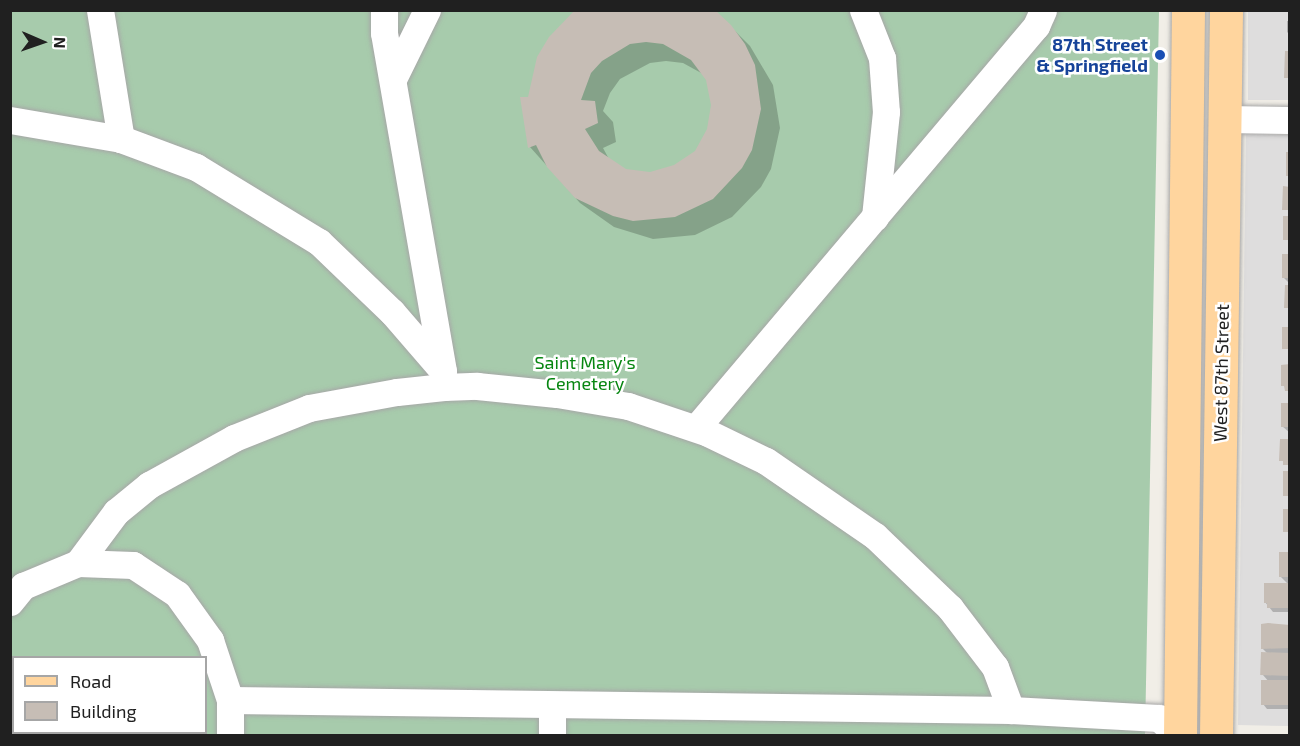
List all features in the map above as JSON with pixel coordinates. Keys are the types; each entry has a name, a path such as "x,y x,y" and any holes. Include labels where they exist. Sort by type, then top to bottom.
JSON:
{"main road":[{"name":"West 87th Street","path":"1179,735 1188,10"},
{"name":"West 87th Street","path":"1216,735 1226,10"}],"street":[{"path":"100,10 121,139"},
{"path":"384,10 384,33 443,379"},
{"path":"393,79 427,10"},
{"path":"863,10 882,58 886,112 875,217"},
{"path":"696,428 1036,26 1043,10"},
{"path":"1224,119 1290,120"},
{"path":"10,120 121,139 196,167 319,242 392,312 443,379"},
{"path":"78,564 116,512 141,492 234,438 309,408 397,392 443,379 477,386 557,394 628,406 696,428 766,461 875,536 950,608 995,667 1011,710"},
{"path":"10,602 23,586 78,564 133,565 177,594 210,640 231,700 230,735"},
{"path":"231,700 552,706 1011,710 1159,718 1179,735"},
{"path":"552,706 552,735"}],"shaded area":[{"path":"1248,11 1289,11 1289,100 1248,100"},
{"path":"1246,134 1289,135 1289,726 1238,725"}],"green space":[{"name":"Saint Mary's Cemetery","path":"10,11 1159,11 1145,735 11,735"}],"building":[{"path":"575,10 715,10 731,25 745,44 755,65 761,109 752,150 742,168 713,199 675,217 633,221 613,216 575,198 547,167 536,145 528,148 520,97 528,97 537,57 549,37","holes":["646,42 663,44 691,60 706,80 711,105 707,129 695,151 674,165 650,172 626,169 599,151 585,129 598,123 595,101 581,100 591,73 602,61 630,44"]},
{"path":"1285,51 1290,51 1290,78 1284,78"},
{"path":"1286,152 1290,152 1290,176 1286,176"},
{"path":"1283,186 1290,187 1290,210 1282,210"},
{"path":"1283,216 1290,216 1290,240 1283,240"},
{"path":"1282,254 1290,254 1290,278 1282,278"},
{"path":"1285,285 1290,285 1290,308 1284,308"},
{"path":"1282,327 1290,327 1290,349 1282,349"},
{"path":"1290,364 1290,391 1285,391 1284,386 1281,386 1281,365"},
{"path":"1281,403 1290,403 1290,427 1281,427"},
{"path":"1280,439 1290,439 1290,465 1283,465 1283,461 1279,461"},
{"path":"1283,471 1290,471 1290,496 1283,496"},
{"path":"1283,509 1290,509 1290,532 1283,532"},
{"path":"1279,552 1290,552 1290,577 1279,577"},
{"path":"1264,583 1290,583 1290,608 1267,608 1267,603 1264,603"},
{"path":"1261,624 1290,625 1290,648 1261,649"},
{"path":"1261,652 1290,653 1289,676 1260,675"},
{"path":"1261,680 1290,680 1290,705 1261,705"},
{"path":"109,734 137,734 137,736 109,736"}],"place":[{"name":"87th Street & Springfield","path":"1160,55"}]}
